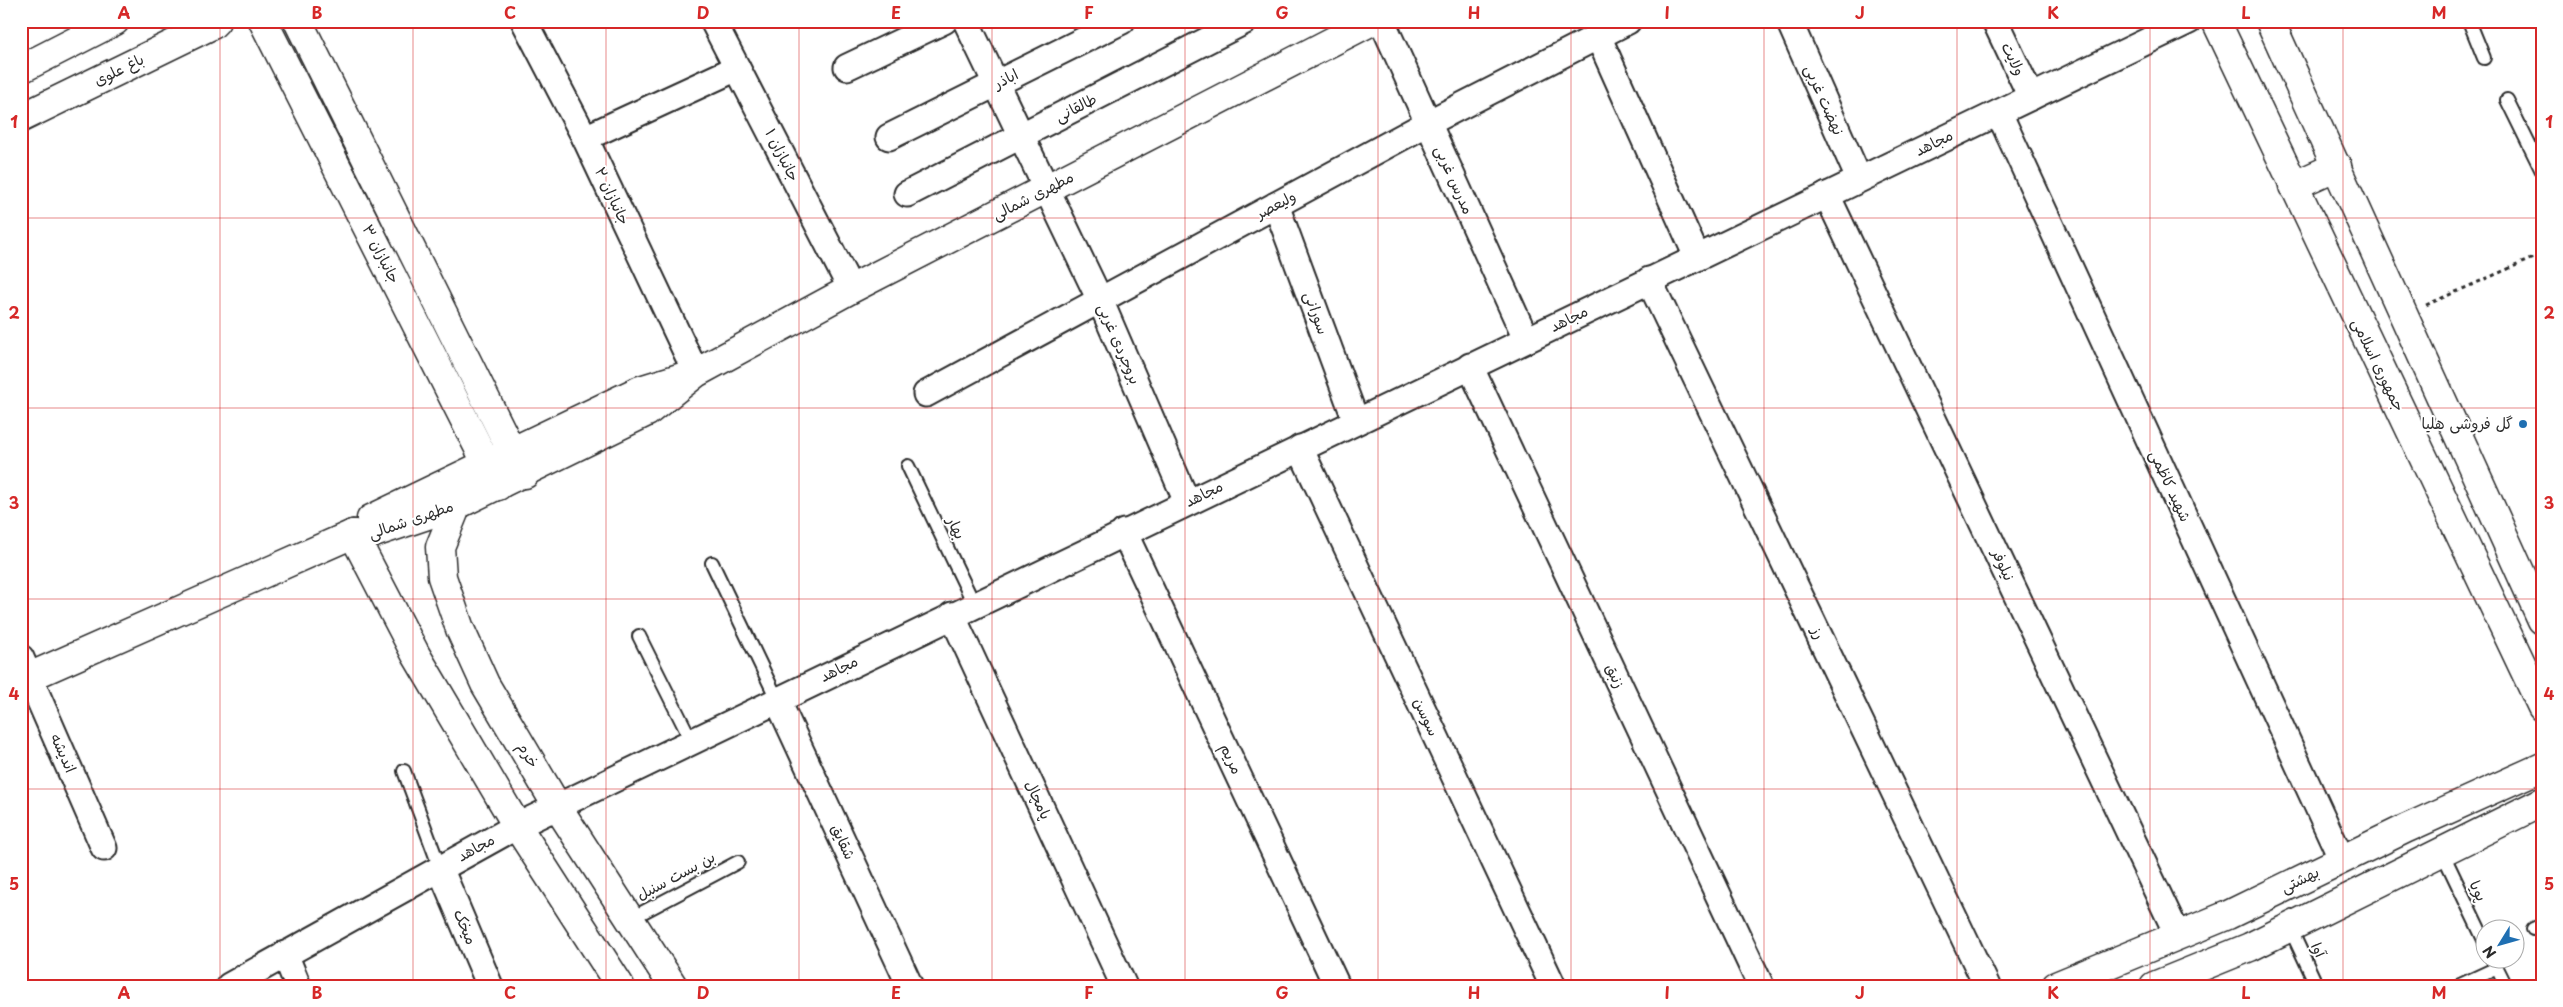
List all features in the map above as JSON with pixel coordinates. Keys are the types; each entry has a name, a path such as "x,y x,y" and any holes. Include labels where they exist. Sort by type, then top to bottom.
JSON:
{"street":[{"path":"21,69 115,21"},
{"name":"باغ علوی","path":"21,118 212,25 216,21"},
{"name":"جانبازان ۳","path":"263,21 498,486"},
{"name":"جانبازان ۳","path":"298,21 511,450 525,474"},
{"name":"جانبازان ۲","path":"524,21 585,138 696,373"},
{"name":"جانبازان ۱","path":"713,21 851,289"},
{"path":"847,67 944,21"},
{"name":"بروجردی غربی","path":"966,21 1048,188 1100,300 1186,502"},
{"name":"اباذر","path":"889,137 1122,21"},
{"name":"طالقانی","path":"906,194 1245,21"},
{"name":"مطهری شمالی","path":"696,373 640,390 511,450 358,525 353,534 362,537 457,505 525,474 647,412 696,373 851,289 1372,21"},
{"name":"مدرس غربی","path":"1382,21 1526,339"},
{"name":"ولیعصر","path":"926,394 1428,123 1628,21"},
{"name":"نهضت غربی","path":"1789,21 1860,179"},
{"name":"ولایت","path":"1995,21 2032,97"},
{"name":"مجاهد","path":"229,986 517,826 691,740 2189,21"},
{"name":"جمهوری اسلامی","path":"2216,21 2293,186 2534,678 2542,708"},
{"path":"2270,21 2542,620"},
{"path":"1598,36 1697,257"},
{"path":"585,138 737,68"},
{"name":"شهید کاظمی","path":"1999,113 2342,860"},
{"path":"2293,186 2337,166"},
{"name":"نیلوفر","path":"1827,195 2178,936"},
{"name":"سورانی","path":"1276,205 1356,421"},
{"name":"رز","path":"1649,280 1988,986"},
{"path":"439,370 465,358"},
{"name":"زنبق","path":"1470,366 1761,986"},
{"name":"سوسن","path":"1300,448 1553,986"},
{"name":"خرم","path":"457,505 440,547 442,577 460,629 485,684 558,806 673,986"},
{"name":"مریم","path":"1124,532 1337,986"},
{"path":"25,668 353,534 416,655 517,826 620,986"},
{"name":"پامچال","path":"952,615 1124,986"},
{"name":"اندیشه","path":"25,668 104,848"},
{"name":"شقایق","path":"777,699 910,986"},
{"name":"بهشتی","path":"2056,986 2228,915 2458,805 2542,768"},
{"path":"2163,984 2290,928 2542,802"},
{"path":"2458,805 2466,810 2471,818 2473,828 2470,838"},
{"name":"میخک","path":"440,868 490,986"},
{"path":"285,954 298,986"}],"lane":[{"path":"2471,22 2484,58"},
{"path":"2507,100 2541,168"},
{"name":"بهار","path":"908,466 974,604"},
{"path":"712,563 777,699"},
{"path":"639,636 691,740"},
{"path":"404,771 440,868"},
{"name":"پویا","path":"2442,852 2476,923"},
{"name":"بن بست سنبل","path":"630,919 738,862"},
{"name":"آوا","path":"2290,928 2317,986"},
{"path":"2458,986 2485,970"},
{"path":"2498,970 2506,986"}],"path":[{"path":"2404,315 2542,254"}],"place":[{"name":"گل فروشی هلیا","path":"2523,424"}]}
